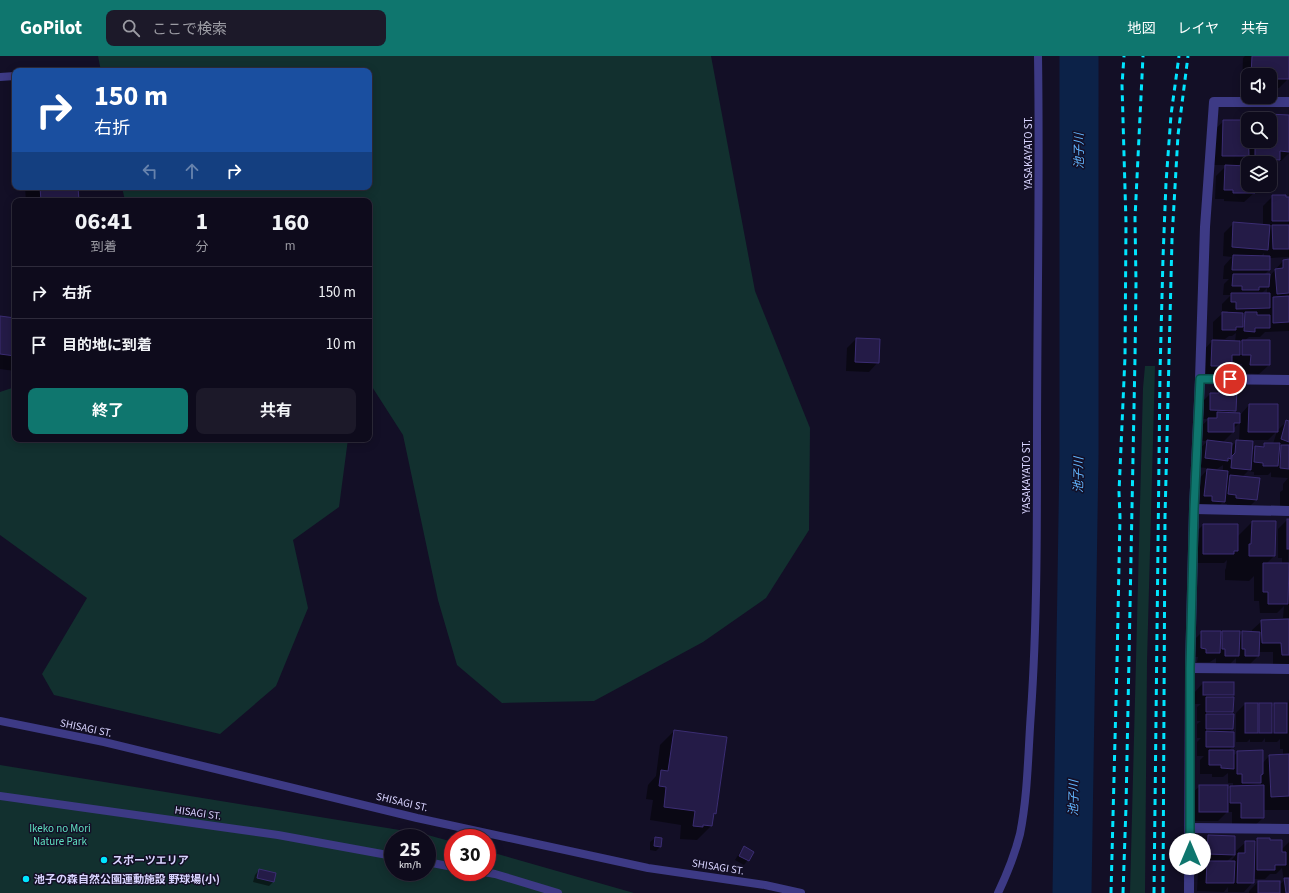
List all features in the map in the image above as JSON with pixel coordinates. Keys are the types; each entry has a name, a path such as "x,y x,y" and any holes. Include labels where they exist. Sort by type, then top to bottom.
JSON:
{"street":[{"path":"1189,893 1190,668 1194,509 1205,227 1214,102 1289,102"},
{"path":"1200,379 1289,380"},
{"path":"1194,509 1289,511"},
{"path":"1190,668 1289,668"},
{"path":"1190,828 1289,829"}],"lane":[{"name":"YASAKAYATO ST.","path":"998,893 1011,864 1020,835 1026,801 1033,682 1037,503 1037,280 1040,168 1038,56"},
{"path":"0,77 12,76"},
{"name":"SHISAGI ST.","path":"0,721 104,742 417,818 648,868 765,885 801,893"},
{"name":"HISAGI ST.","path":"0,796 278,835 384,854"},
{"path":"496,874 558,893"}],"green space":[{"path":"98,56 711,56 755,291 810,428 809,530 766,598 703,642 594,701 502,703 457,665 438,600 403,435 372,387 372,198 124,198 123,190 372,190 372,68 100,68"},
{"path":"1145,366 1155,366 1147,662 1145,893 1130,893 1143,388"},
{"path":"12,388 12,442 348,442 339,507 293,540 308,608 276,686 220,734 54,695 42,674 87,598 0,535 0,392"},
{"name":"Ikeko no Mori Nature Park","path":"0,765 393,829 384,829 384,881 436,881 436,837 444,840 444,881 496,881 496,854 634,893 0,893"}],"building":[{"path":"1252,56 1289,56 1289,79 1277,79 1277,68 1251,68"},
{"path":"1277,114 1289,115 1289,152 1280,151 1280,160 1277,160 1277,156 1255,156 1255,148 1277,148"},
{"path":"1223,120 1241,120 1241,148 1249,148 1249,156 1222,156"},
{"path":"1225,165 1241,166 1241,192 1255,193 1233,193 1233,190 1224,190"},
{"path":"40,190 78,190 79,198 41,198"},
{"path":"1272,195 1286,195 1286,197 1289,197 1289,221 1272,221"},
{"path":"1233,222 1270,225 1268,250 1232,247"},
{"path":"1272,225 1289,225 1289,249 1273,249"},
{"path":"1233,255 1270,256 1270,270 1232,270"},
{"path":"1289,259 1289,293 1277,294 1275,269 1283,268 1283,260"},
{"path":"1233,274 1270,274 1269,287 1259,287 1259,290 1242,290 1242,286 1232,286"},
{"path":"1231,293 1270,293 1270,308 1236,309 1236,302 1231,302"},
{"path":"1289,296 1289,322 1273,323 1273,297"},
{"path":"1222,312 1243,313 1243,327 1236,327 1236,330 1222,330"},
{"path":"1245,312 1257,312 1257,315 1270,315 1270,328 1255,328 1255,332 1244,331"},
{"path":"0,316 12,318 12,356 0,354"},
{"path":"856,338 880,339 879,363 855,362"},
{"path":"1212,340 1240,341 1240,355 1232,355 1232,366 1211,366"},
{"path":"1242,340 1270,340 1270,365 1250,365 1251,355 1242,355"},
{"path":"1219,388 1237,388 1236,411 1210,410 1210,393 1219,393"},
{"path":"1249,404 1278,404 1278,432 1248,432"},
{"path":"1217,412 1240,413 1240,423 1234,423 1234,432 1208,432 1208,418 1217,418"},
{"path":"1286,420 1289,421 1289,442 1281,439"},
{"path":"1207,440 1232,443 1231,459 1228,458 1228,461 1205,458"},
{"path":"1236,440 1253,441 1251,470 1231,468 1232,456 1235,453"},
{"path":"1264,443 1280,443 1278,466 1263,466 1263,463 1254,462 1255,446 1264,447"},
{"path":"1281,445 1289,445 1289,469 1280,468"},
{"path":"1207,469 1228,471 1225,502 1212,501 1212,496 1204,496"},
{"path":"1230,475 1260,478 1257,500 1236,498 1236,495 1228,494"},
{"path":"1287,519 1289,519 1289,549 1287,549"},
{"path":"1252,521 1276,521 1275,556 1249,556"},
{"path":"1203,524 1238,524 1238,551 1234,551 1234,554 1203,554"},
{"path":"1263,563 1289,563 1288,604 1268,604 1268,592 1263,592"},
{"path":"1289,619 1289,655 1282,655 1281,643 1262,643 1261,620"},
{"path":"1201,631 1221,631 1220,653 1206,653 1206,649 1201,648"},
{"path":"1222,631 1240,631 1239,656 1225,656 1225,649 1222,649"},
{"path":"1242,631 1260,632 1259,656 1245,656 1245,649 1242,649"},
{"path":"1203,682 1234,682 1234,695 1203,695"},
{"path":"1206,697 1234,697 1233,712 1206,712"},
{"path":"1245,703 1258,703 1258,733 1245,733"},
{"path":"1259,703 1272,703 1272,733 1259,733"},
{"path":"1274,703 1287,703 1287,733 1274,733"},
{"path":"1206,714 1234,714 1233,729 1206,729"},
{"path":"674,730 727,737 716,814 714,813 712,826 693,826 695,811 664,807 666,787 659,786 661,770 668,771"},
{"path":"1206,731 1234,732 1234,747 1206,747"},
{"path":"1209,750 1234,750 1234,769 1221,768 1221,765 1209,765"},
{"path":"1263,750 1263,774 1261,775 1261,783 1242,783 1242,774 1237,774 1237,751"},
{"path":"1289,754 1289,796 1271,797 1269,755"},
{"path":"1199,785 1228,785 1228,812 1199,812"},
{"path":"1264,785 1264,818 1241,818 1241,803 1230,803 1230,786"},
{"path":"1208,835 1235,836 1235,855 1207,854"},
{"path":"655,837 662,838 661,847 654,846"},
{"path":"1257,838 1282,840 1282,852 1286,852 1286,865 1275,865 1275,870 1257,870"},
{"path":"1245,841 1255,841 1254,883 1237,883 1238,853 1245,853"},
{"path":"744,846 754,852 749,861 739,856"},
{"path":"1207,861 1235,861 1234,883 1206,883"},
{"path":"259,869 276,873 274,882 257,878"},
{"path":"1284,878 1289,878 1289,893 1286,893"},
{"path":"1258,881 1280,881 1280,893 1258,893"}],"waterway":[{"name":"池子川","path":"1072,893 1079,456 1079,56"}],"railway":[{"path":"1111,893 1120,517 1119,492 1125,357 1126,223 1122,85 1124,56"},
{"path":"1123,893 1135,358 1135,218 1143,56"},
{"path":"1154,893 1160,373 1163,258 1171,115 1179,56"},
{"path":"1163,893 1165,517 1172,239 1178,135 1188,56"}],"place":[{"name":"スポーツエリア","path":"104,860"},
{"name":"池子の森自然公園運動施設 野球場(小)","path":"26,879"}],"route":[{"path":"1190,854 1190,668 1194,509 1200,379 1230,379"}]}
